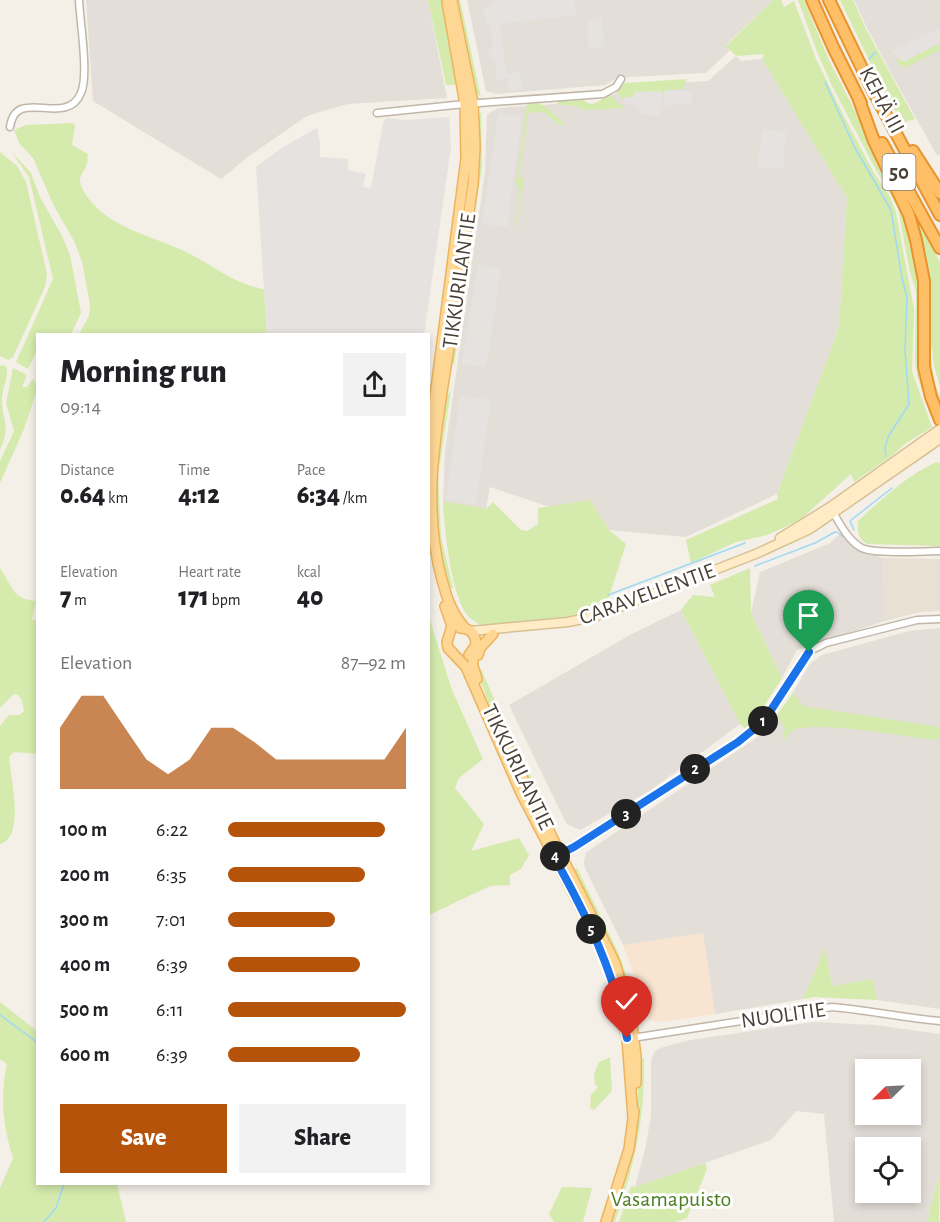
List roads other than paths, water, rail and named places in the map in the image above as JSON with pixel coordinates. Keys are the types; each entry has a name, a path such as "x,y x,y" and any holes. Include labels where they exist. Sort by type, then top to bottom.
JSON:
{"highway":[{"name":"KEHÄ III","path":"812,0 858,97 940,248"},
{"name":"KEHÄ III","path":"829,0 878,102 940,215"},
{"path":"858,97 874,141 909,215 916,240 924,281 924,367 930,397 940,420"},
{"path":"878,102 901,130 940,193"}],"main road":[{"name":"TIKKURILANTIE","path":"430,435 464,182 469,104 446,0"},
{"name":"TIKKURILANTIE","path":"452,0 475,147 473,184 431,485 431,509 437,561 450,606 468,630"},
{"name":"CARAVELLENTIE","path":"468,630 484,631 513,626 568,622 597,616 787,540 810,529 940,429"},
{"name":"CARAVELLENTIE","path":"832,510 940,439"},
{"path":"430,552 438,588 452,626 447,642 448,648 457,657 465,657 475,649 475,636 468,630 457,629 450,634"},
{"name":"CARAVELLENTIE","path":"475,649 482,639 513,626"},
{"path":"475,672 480,648 493,634"},
{"name":"TIKKURILANTIE","path":"475,649 475,672 493,719 557,855"},
{"name":"TIKKURILANTIE","path":"457,657 466,667 509,767 615,963 624,990 637,1093 629,1149 606,1222"}],"street":[{"path":"10,127 18,111 34,107 58,110 72,105 78,99 84,82 79,0"},
{"path":"377,113 603,94 616,87 621,79"},
{"path":"832,510 857,545 868,550 940,551"},
{"path":"557,855 574,847 759,725 812,650 826,643 917,620 940,619"},
{"name":"NUOLITIE","path":"630,1038 832,1007 940,1021"}],"waterway":[{"path":"869,59 875,52"},
{"path":"825,82 854,146 891,210 907,297 905,350 909,404 888,437 885,448 886,456"},
{"path":"854,530 850,521 892,488"},
{"path":"755,566 815,543 835,532 843,537"},
{"path":"608,595 745,543"},
{"path":"0,1015 36,1042"},
{"path":"44,1222 56,1208 64,1185"}],"park label":[{"name":"Vasamapuisto","path":"671,1199"}]}
